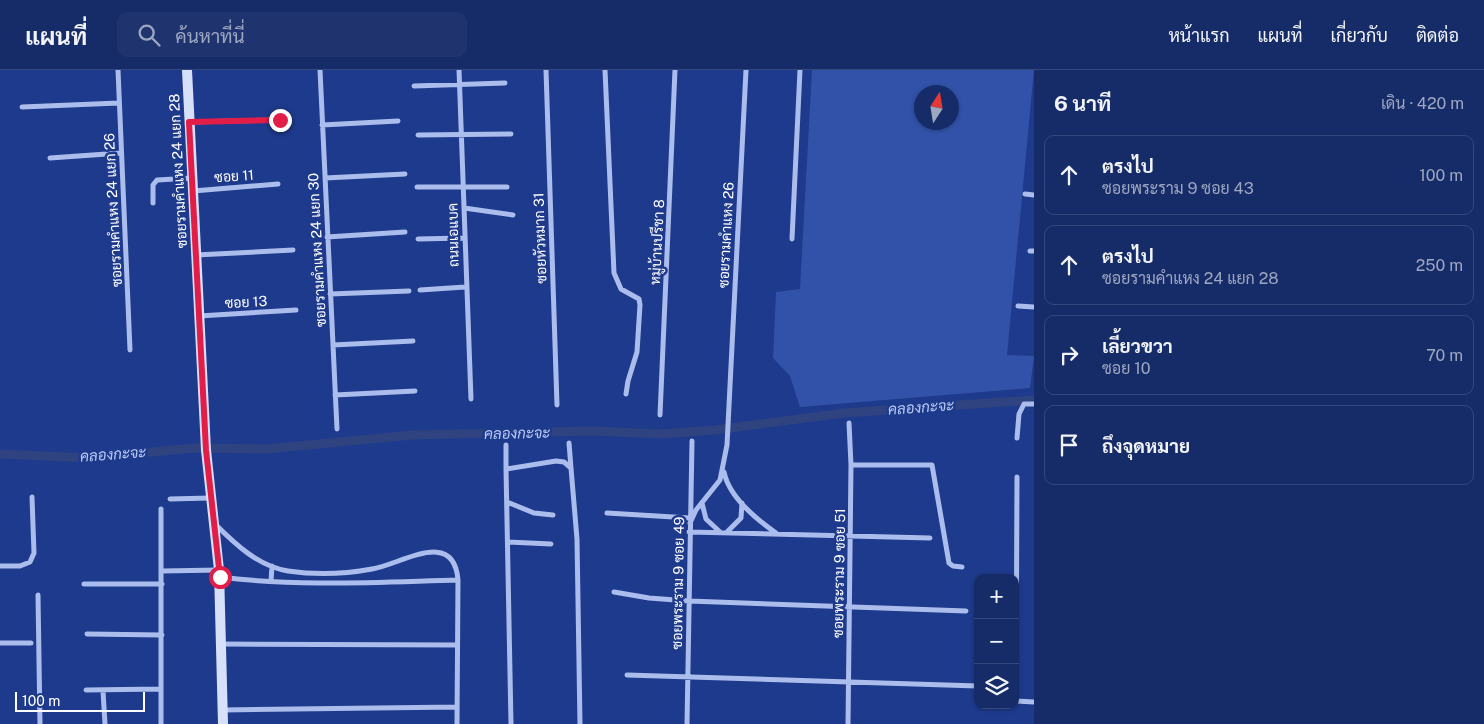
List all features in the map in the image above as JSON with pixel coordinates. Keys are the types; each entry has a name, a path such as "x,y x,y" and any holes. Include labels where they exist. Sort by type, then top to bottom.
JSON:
{"street":[{"name":"ซอยรามคำแหง 24 แยก 26","path":"118,70 130,350"},
{"name":"ซอยรามคำแหง 24 แยก 28","path":"187,70 205,435 210,498 220,573 223,724"},
{"name":"ซอยรามคำแหง 24 แยก 30","path":"320,70 337,430"},
{"name":"ถนนเอแบค","path":"459,70 464,186 465,287 471,399"},
{"name":"ซอยหัวหมาก 31","path":"546,70 557,405"},
{"name":"หมู่บ้านปรีชา 8","path":"605,70 614,273 621,289 639,299 640,305 637,352 626,394"},
{"name":"หมู่บ้านปรีชา 8","path":"660,415 676,70"},
{"name":"ซอยรามคำแหง 26","path":"724,470 730,402 746,70"},
{"path":"792,239 800,70"},
{"path":"414,86 505,83"},
{"path":"22,107 119,103"},
{"path":"189,122 280,120"},
{"path":"322,125 398,121"},
{"path":"418,135 511,134"},
{"path":"50,158 121,153"},
{"path":"324,178 404,174"},
{"path":"153,204 154,185 157,180 192,178"},
{"name":"ซอย 11","path":"193,191 278,184"},
{"path":"417,187 507,187"},
{"path":"1025,194 1034,195"},
{"path":"464,208 513,215"},
{"path":"327,237 405,232"},
{"path":"418,239 464,238"},
{"path":"196,255 293,250"},
{"path":"420,290 465,287"},
{"path":"330,294 409,291"},
{"path":"1018,306 1034,308"},
{"name":"ซอย 13","path":"198,316 296,310"},
{"path":"333,345 413,341"},
{"path":"335,395 415,391"},
{"path":"1017,438 1021,408 1024,404 1034,404"},
{"name":"ซอยพระราม 9 ซอย 51","path":"848,724 851,465 849,423"},
{"name":"ซอยพระราม 9 ซอย 49","path":"687,724 692,441"},
{"path":"569,443 578,539 580,724"},
{"path":"506,444 511,724"},
{"path":"506,469 556,461 564,462 571,468"},
{"path":"851,465 932,465 949,563 953,566 962,567"},
{"path":"606,513 690,521 702,502 716,487 724,470"},
{"path":"724,470 728,482 742,503 763,524 776,533"},
{"path":"1017,477 1016,702 1034,702"},
{"path":"0,566 20,566 30,562 34,552 32,497"},
{"path":"170,499 210,498"},
{"path":"507,502 534,513 553,515"},
{"path":"702,502 706,519 714,529 724,532"},
{"path":"724,532 741,518 742,503"},
{"path":"161,509 161,724"},
{"path":"213,522 243,550 272,566 286,570 307,573 376,569 407,557 432,552 442,554 455,562 458,580 457,724"},
{"path":"689,532 930,538"},
{"path":"508,542 551,544"},
{"path":"271,581 272,566"},
{"path":"376,569 377,582"},
{"path":"162,571 220,573 271,581 377,582 458,580"},
{"path":"84,584 162,584"},
{"path":"614,592 649,598 689,601 966,611"},
{"path":"38,595 40,724"},
{"path":"87,634 162,635"},
{"path":"0,643 31,643"},
{"path":"221,644 457,645"},
{"path":"627,675 974,686"},
{"path":"86,690 161,689"},
{"path":"103,691 105,724"},
{"path":"223,710 457,707"}],"shaded area":[{"path":"812,70 1034,70 1007,355 1034,356 1030,388 800,407 790,376 773,358 776,292 800,289"}],"waterway":[{"name":"คลองกะจะ","path":"0,454 89,458 194,448 267,449 412,435 592,431 660,434 715,430 844,413 1034,400"}],"route":[{"path":"220,577 206,450 189,122 280,120"}]}
